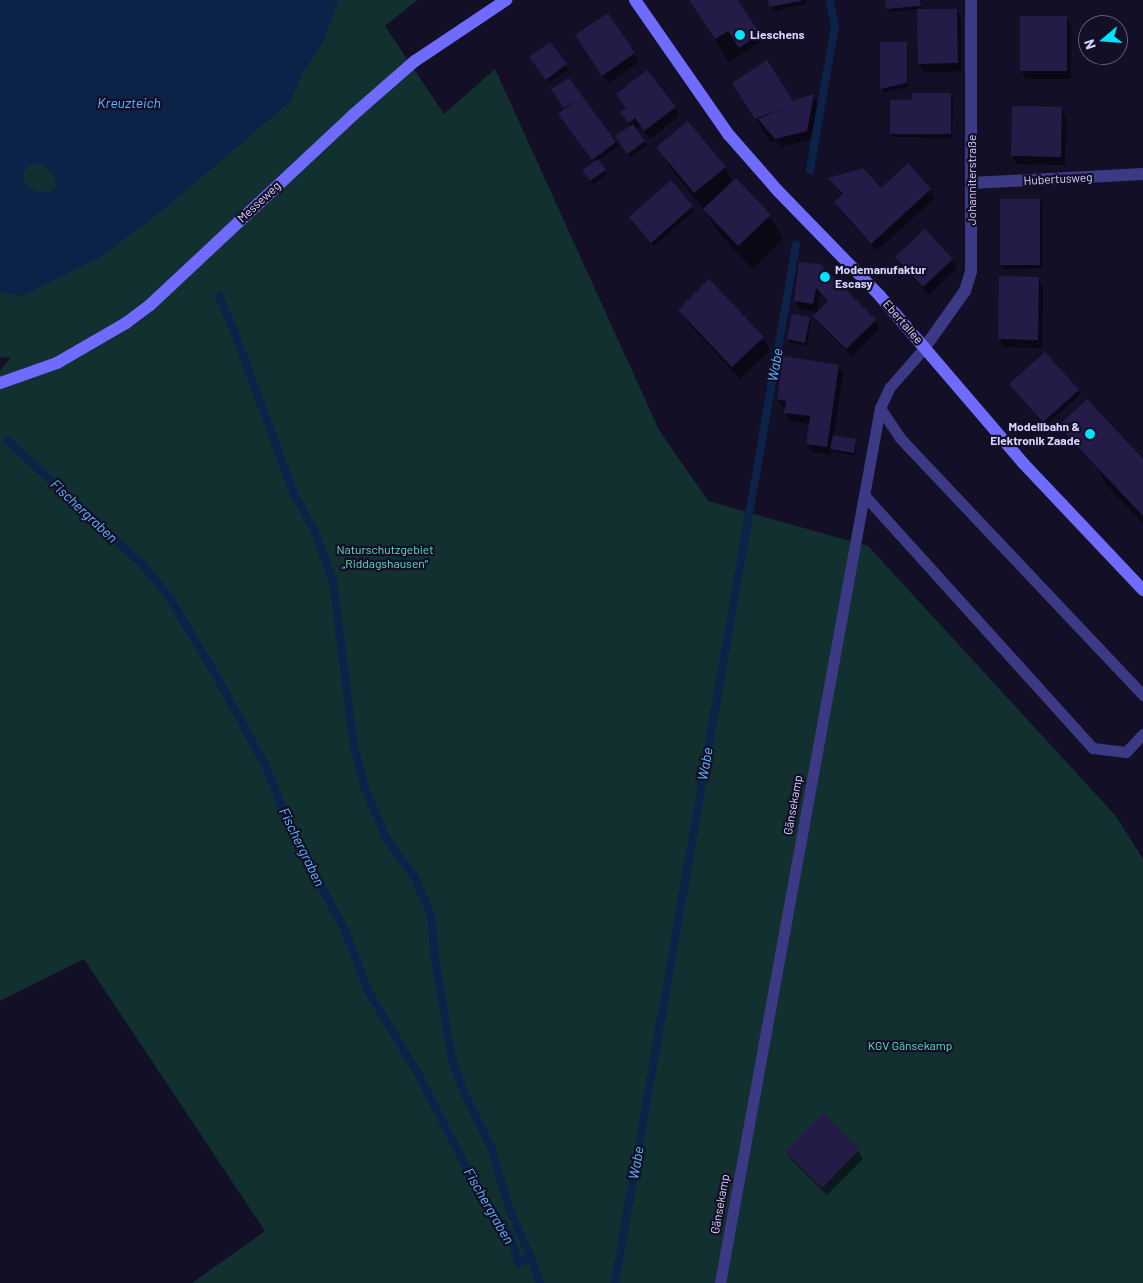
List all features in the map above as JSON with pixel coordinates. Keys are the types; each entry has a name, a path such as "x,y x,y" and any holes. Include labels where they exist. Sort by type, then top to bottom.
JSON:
{"main road":[{"name":"Messeweg","path":"0,383 57,363 126,323 150,304 353,115 415,61 506,0"},
{"name":"Ebertallee","path":"635,0 730,135 778,191 880,296 1023,463 1143,590"}],"street":[{"name":"Johanniterstraße","path":"925,347 965,291 971,271 971,0"},
{"name":"Hubertusweg","path":"972,183 1143,174"}],"lane":[{"name":"Gänsekamp","path":"720,1283 880,408 884,396 890,387 925,347"},
{"path":"880,408 900,438 1143,695"},
{"path":"865,496 1093,748 1126,752 1143,734"}],"green space":[{"path":"0,0 417,0 385,26 444,114 495,69 659,430 708,501 868,546 1115,815 1143,859 1143,1283 192,1283 265,1231 84,959 0,1001 0,371 11,357 0,358"}],"water":[{"name":"Kreuzteich","path":"0,0 339,0 322,44 303,73 290,102 163,210 99,258 23,296 0,292","holes":["40,164 52,172 57,185 49,193 37,191 24,183 24,172 28,166"]}],"building":[{"path":"689,0 738,0 760,34 739,48 728,31 715,39"},
{"path":"768,0 801,0 801,1 769,7"},
{"path":"885,0 920,0 921,6 886,9"},
{"path":"917,9 957,9 958,63 918,64"},
{"path":"608,13 635,53 602,76 575,35"},
{"path":"1020,16 1067,16 1067,71 1020,71"},
{"path":"550,42 567,64 546,80 529,57"},
{"path":"880,42 907,42 907,83 880,89"},
{"path":"767,60 795,104 794,100 814,94 807,131 775,139 758,119 791,105 755,119 732,83"},
{"path":"647,70 676,107 644,131 635,118 629,123 620,112 626,108 616,94"},
{"path":"569,78 616,142 592,160 558,114 577,100 564,108 551,89"},
{"path":"912,93 951,93 951,134 890,134 890,100 912,100"},
{"path":"1012,106 1062,107 1061,157 1011,156"},
{"path":"688,121 726,167 694,193 656,147"},
{"path":"633,124 645,141 627,154 615,136"},
{"path":"598,159 606,170 590,181 582,170"},
{"path":"908,163 931,189 871,244 834,202 843,194 828,178 863,168 881,188"},
{"path":"736,178 771,215 738,246 703,209"},
{"path":"671,180 693,206 651,243 629,217"},
{"path":"1000,199 1040,199 1040,265 1000,265"},
{"path":"925,229 953,259 923,287 895,257"},
{"path":"799,262 820,264 876,320 846,349 813,316 828,301 816,288 813,304 794,301"},
{"path":"999,276 1039,277 1038,340 998,339"},
{"path":"709,279 764,337 732,367 678,310"},
{"path":"792,314 810,317 805,343 787,339"},
{"path":"1045,352 1079,390 1043,422 1009,384"},
{"path":"783,356 839,365 827,447 806,444 810,416 784,413 786,401 777,399"},
{"path":"1087,399 1143,459 1143,516 1058,426"},
{"path":"833,435 856,439 854,453 830,449"},
{"path":"823,1113 859,1150 822,1188 785,1151"}],"waterway":[{"name":"Wabe","path":"810,170 835,25 829,0"},
{"name":"Wabe","path":"615,1283 796,245"},
{"path":"219,296 234,331 294,494 314,530 333,581 354,747 365,788 386,838 415,878 431,915 435,958 452,1059 465,1094 491,1147 509,1208 531,1258"},
{"name":"Fischergraben","path":"7,440 142,564 170,598 217,677 265,765 296,840 344,928 368,991 419,1075 473,1181 510,1236 518,1263 531,1258 540,1283"}],"place":[{"name":"Lieschens","path":"740,35"},
{"name":"Modemanufaktur Escasy","path":"825,277"},
{"name":"Modellbahn & Elektronik Zaade","path":"1090,434"}],"park label":[{"name":"Naturschutzgebiet „Riddagshausen“","path":"385,557"},
{"name":"KGV Gänsekamp","path":"910,1046"}]}
